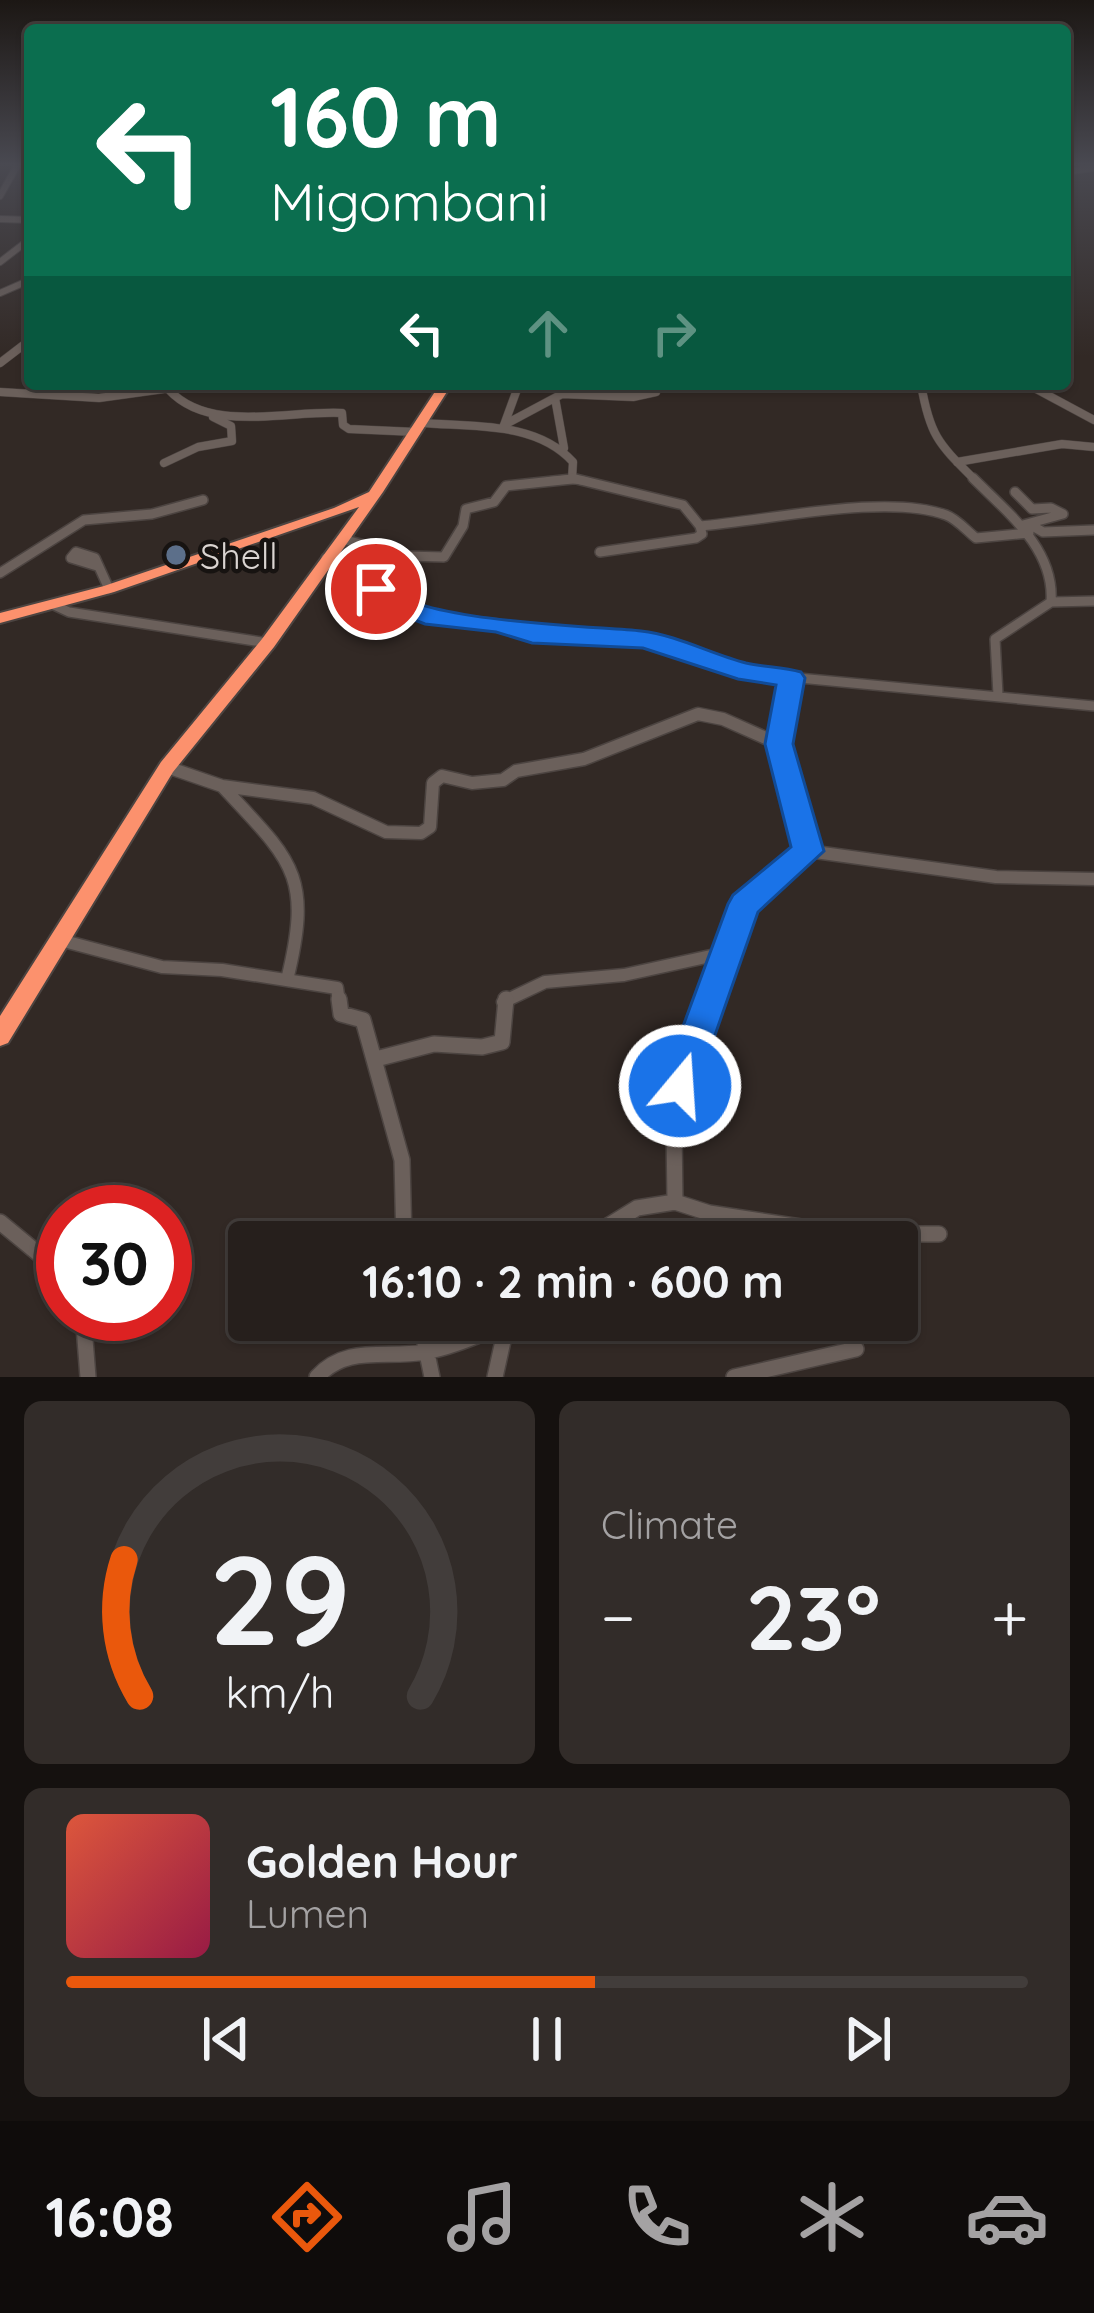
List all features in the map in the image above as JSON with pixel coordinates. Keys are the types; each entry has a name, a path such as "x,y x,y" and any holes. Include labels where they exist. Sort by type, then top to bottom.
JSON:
{"highway":[{"path":"0,1036 167,767 268,643 443,390"},
{"path":"0,618 109,589 332,513 376,492"},
{"path":"332,513 355,511 356,520"}],"street":[{"path":"0,363 24,345"},
{"path":"0,392 99,398 169,390 175,400 232,428 232,441 198,447 164,464"},
{"path":"503,426 519,390"},
{"path":"503,426 555,398 585,393 638,396 656,390"},
{"path":"922,390 930,428 957,462 1026,526 1043,532 1094,530"},
{"path":"1038,390 1094,420"},
{"path":"555,398 564,448 573,462 572,479"},
{"path":"213,417 316,410 343,414 343,425 349,429 503,426 564,448"},
{"path":"957,462 1062,444 1094,447"},
{"path":"342,539 381,546 396,555 439,558 451,551 466,509 494,502 506,486 572,479 613,484 625,493 682,505 702,534 600,552"},
{"path":"700,526 772,521 824,508 887,508 948,515 976,538 1063,514 1051,508 1032,509 1015,492"},
{"path":"0,573 84,520 152,514 203,500"},
{"path":"1026,526 1052,588 1052,602"},
{"path":"326,559 353,568 379,597 425,616 498,624 532,635 644,640 747,673 1094,706"},
{"path":"98,566 109,589"},
{"path":"998,695 995,639 1052,602 1094,601"},
{"path":"53,604 69,612 268,643"},
{"path":"791,678 779,744 808,851"},
{"path":"167,767 222,786 313,798 386,832 411,834 430,826 433,783 442,776 472,783 503,780 516,771 584,759 698,714 723,719 779,744"},
{"path":"222,786 280,849 302,889 303,919 287,980"},
{"path":"675,1202 674,1130 681,1074 694,1056 702,1018 751,896 808,851 996,878 1094,878"},
{"path":"59,940 162,968 337,988 341,1014 363,1020 376,1059 402,1160 403,1221"},
{"path":"376,1059 434,1044 482,1047 502,1042 503,1002 541,983 623,976 728,952"},
{"path":"616,1221 637,1208 675,1202 726,1216 847,1234 939,1234"},
{"path":"726,1216 728,1221"},
{"path":"0,1222 36,1252"},
{"path":"85,1341 88,1377"},
{"path":"424,1341 432,1377"},
{"path":"317,1377 332,1360 356,1354 426,1352 456,1341"},
{"path":"495,1377 503,1341"},
{"path":"734,1377 856,1349"}],"place":[{"name":"Shell","path":"176,555"}],"route":[{"path":"376,589 379,597 425,616 488,622 532,635 644,640 747,673 791,678 779,744 795,818 808,851 745,904 680,1086"}]}
